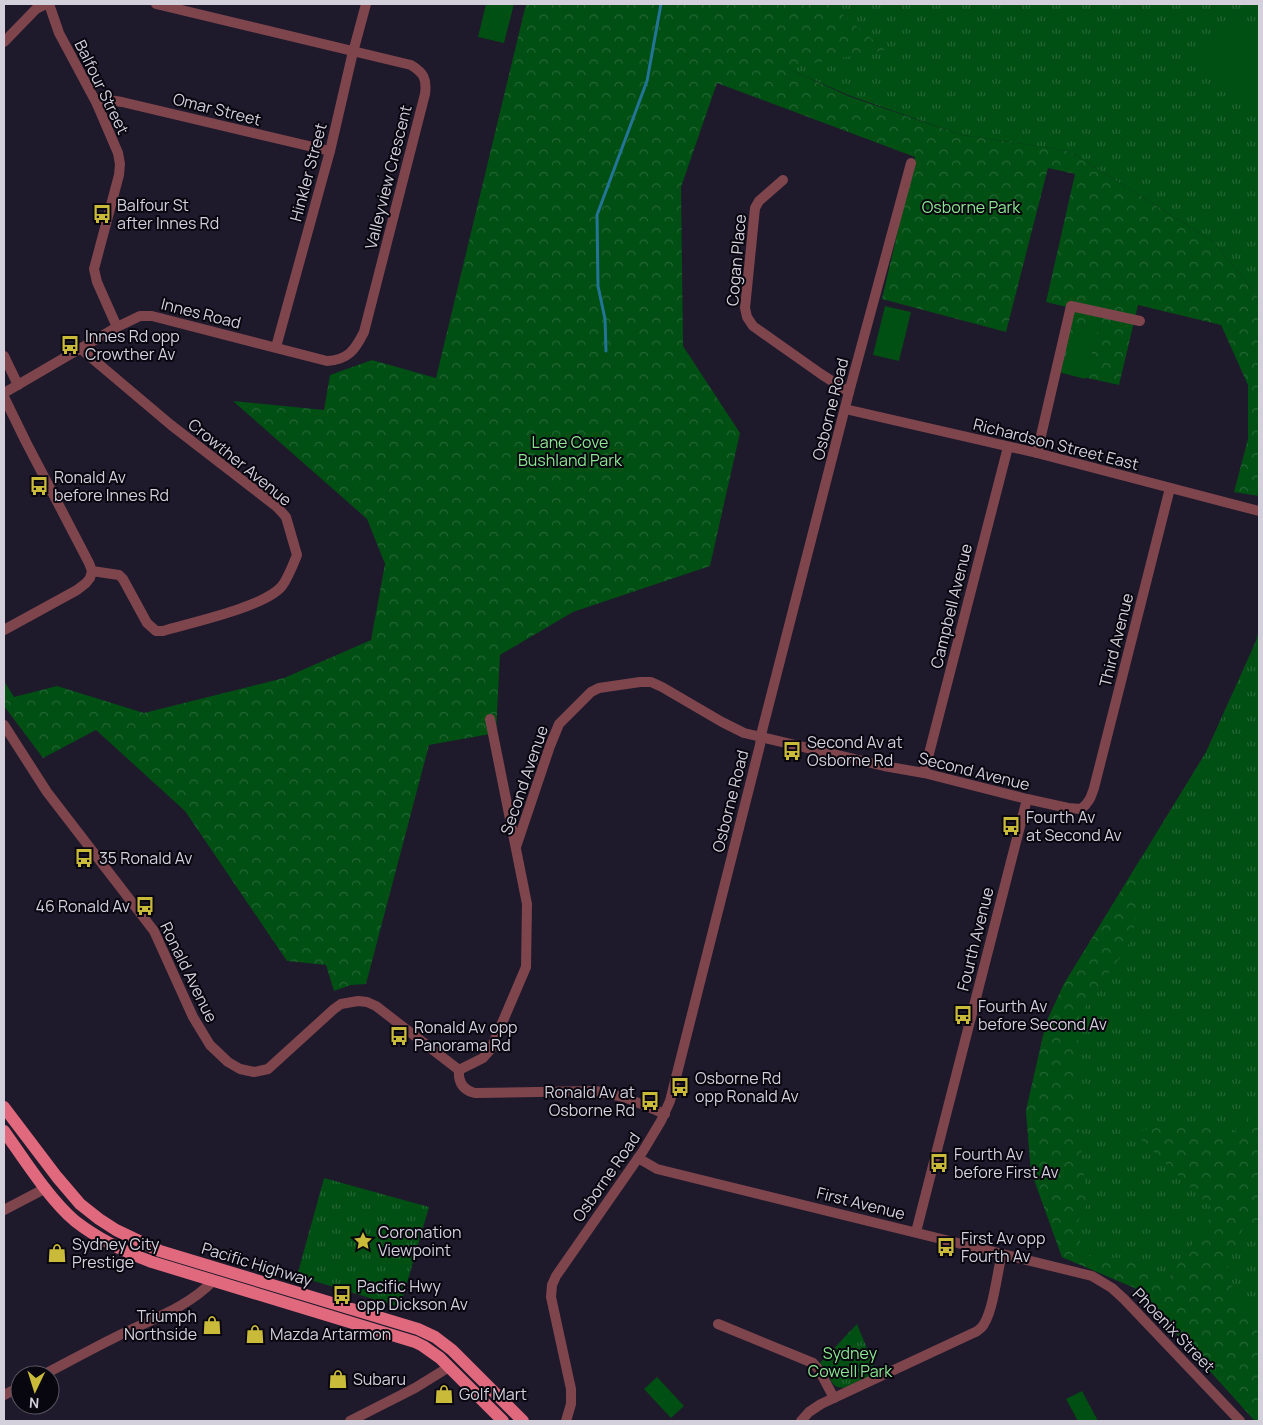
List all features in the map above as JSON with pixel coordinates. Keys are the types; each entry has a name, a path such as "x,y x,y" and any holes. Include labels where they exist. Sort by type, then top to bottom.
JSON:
{"main road":[{"name":"Pacific Highway","path":"4,1107 74,1198 90,1213 105,1223 160,1251 410,1327 435,1337 452,1350 523,1421"},
{"name":"Pacific Highway","path":"4,1131 63,1209 76,1221 112,1244 135,1256 152,1262 415,1342 449,1366 503,1421"}],"street":[{"path":"4,42 36,9 48,4"},
{"name":"Balfour Street","path":"48,4 59,34 97,104 118,153 120,164 118,175 94,269 97,282 117,327"},
{"path":"156,4 354,50"},
{"name":"Hinkler Street","path":"276,347 330,151 366,4"},
{"name":"Valleyview Crescent","path":"348,356 358,345 364,332 423,104 426,84 423,75 411,65 354,50"},
{"name":"Omar Street","path":"97,104 109,100 122,102 330,151"},
{"name":"Osborne Road","path":"566,1421 571,1404 571,1389 551,1297 552,1285 565,1261 638,1158 665,1114 670,1101 849,392 911,163"},
{"name":"Cogan Place","path":"783,180 759,201 755,208 745,308 747,317 753,326 849,392"},
{"path":"1037,453 1071,306 1140,321"},
{"name":"Innes Road","path":"4,393 117,327 140,316 152,316 327,360 336,360 348,356"},
{"name":"Crowther Avenue","path":"81,349 172,426 277,507 286,517 297,555 282,587 268,596 245,608 162,631 156,630 147,623 124,579 119,576 92,571"},
{"path":"4,356 18,385"},
{"path":"4,397 55,499 86,555 92,571 90,578 77,590 4,630"},
{"name":"Richardson Street East","path":"845,409 1037,453 1259,511"},
{"name":"Campbell Avenue","path":"924,773 1008,447"},
{"name":"Third Avenue","path":"1090,800 1170,488"},
{"name":"Second Avenue","path":"516,847 559,724 591,692 599,688 640,682 651,682 662,686 722,722 744,733 761,738 884,766 924,773 1068,808 1081,809 1090,800"},
{"path":"459,1070 483,1058 491,1049 526,967 527,904 490,720"},
{"name":"Ronald Avenue","path":"4,726 53,800 154,931 199,1029 210,1045 228,1062 247,1072 268,1070 341,1004 358,1001 367,1002 384,1012 459,1070 460,1082 463,1088 469,1092 595,1091 624,1097 665,1114"},
{"name":"Fourth Avenue","path":"916,1232 1027,799"},
{"name":"First Avenue","path":"638,1158 657,1169 1078,1272"},
{"path":"4,1210 46,1188"},
{"path":"801,1421 809,1412 834,1398 980,1329 990,1311 1002,1254"},
{"name":"Phoenix Street","path":"1078,1272 1092,1276 1124,1299 1240,1421"},
{"path":"60,1366 194,1298 213,1281"},
{"path":"718,1324 813,1363 819,1370 834,1398"},
{"path":"350,1421 415,1388 449,1366"}],"green space":[{"path":"486,4 514,4 504,43 478,37"},
{"name":"Lane Cove Bushland Park","path":"526,4 830,4 885,50 787,68 848,96 962,135 1069,151 1214,242 1259,298 1259,496 1234,492 1248,439 1248,385 1221,325 1138,305 1119,385 1060,372 1067,307 1046,302 1075,174 1048,168 1006,332 882,299 915,157 717,83 681,187 683,346 740,433 710,566 573,612 500,655 496,733 429,745 366,984 351,985 334,991 326,965 287,961 185,811 96,730 43,758 4,706 4,681 14,697 57,686 144,713 284,678 371,640 385,564 367,519 233,401 324,410 330,375 372,360 436,378"},
{"path":"715,4 1259,4 1259,298 1214,242 1069,151 962,135 848,95 748,51"},
{"path":"1232,14 1259,41 1259,119 1194,52"},
{"path":"885,306 911,312 899,361 873,355"},
{"path":"1075,324 1098,330 1085,379 1062,373"},
{"path":"1259,630 1259,1421 1255,1421 1135,1288 1062,1257 1031,1171 1026,1111 1046,1023 1064,984 1206,752 1256,641"},
{"path":"1141,858 1133,938 1079,1016 1076,1100 1087,1204 1073,1231 1092,1259 1132,1257 1162,1288 1215,1211 1134,1133 1181,1120 1231,1134 1257,1111 1259,1112 1259,1222 1245,1224 1227,1264 1234,1298 1259,1320 1259,1421 1255,1421 1135,1288 1062,1257 1031,1171 1026,1111 1046,1023 1064,984"},
{"path":"324,1178 429,1207 400,1307 297,1276"},
{"name":"Sydney Cowell Park","path":"857,1324 877,1373 855,1385 843,1388 837,1387 833,1384 820,1363"},
{"path":"657,1377 684,1406 671,1418 644,1389"},
{"path":"1082,1391 1098,1421 1078,1421 1066,1399"}],"waterway":[{"path":"606,351 605,319 598,286 597,215 647,81 661,4"}],"place":[{"name":"Balfour St after Innes Rd","path":"102,214"},
{"name":"Innes Rd opp Crowther Av","path":"70,345"},
{"name":"Ronald Av before Innes Rd","path":"39,486"},
{"name":"Second Av at Osborne Rd","path":"792,751"},
{"name":"Fourth Av at Second Av","path":"1011,826"},
{"name":"35 Ronald Av","path":"84,858"},
{"name":"46 Ronald Av","path":"145,906"},
{"name":"Fourth Av before Second Av","path":"963,1015"},
{"name":"Ronald Av opp Panorama Rd","path":"399,1036"},
{"name":"Osborne Rd opp Ronald Av","path":"680,1087"},
{"name":"Ronald Av at Osborne Rd","path":"650,1101"},
{"name":"Fourth Av before First Av","path":"939,1163"},
{"name":"Coronation Viewpoint","path":"363,1241"},
{"name":"First Av opp Fourth Av","path":"946,1247"},
{"name":"Sydney City Prestige","path":"57,1253"},
{"name":"Pacific Hwy opp Dickson Av","path":"342,1295"},
{"name":"Triumph Northside","path":"212,1325"},
{"name":"Mazda Artarmon","path":"255,1334"},
{"name":"Subaru","path":"338,1379"},
{"name":"Golf Mart","path":"444,1394"}],"park label":[{"name":"Osborne Park","path":"971,207"}]}
